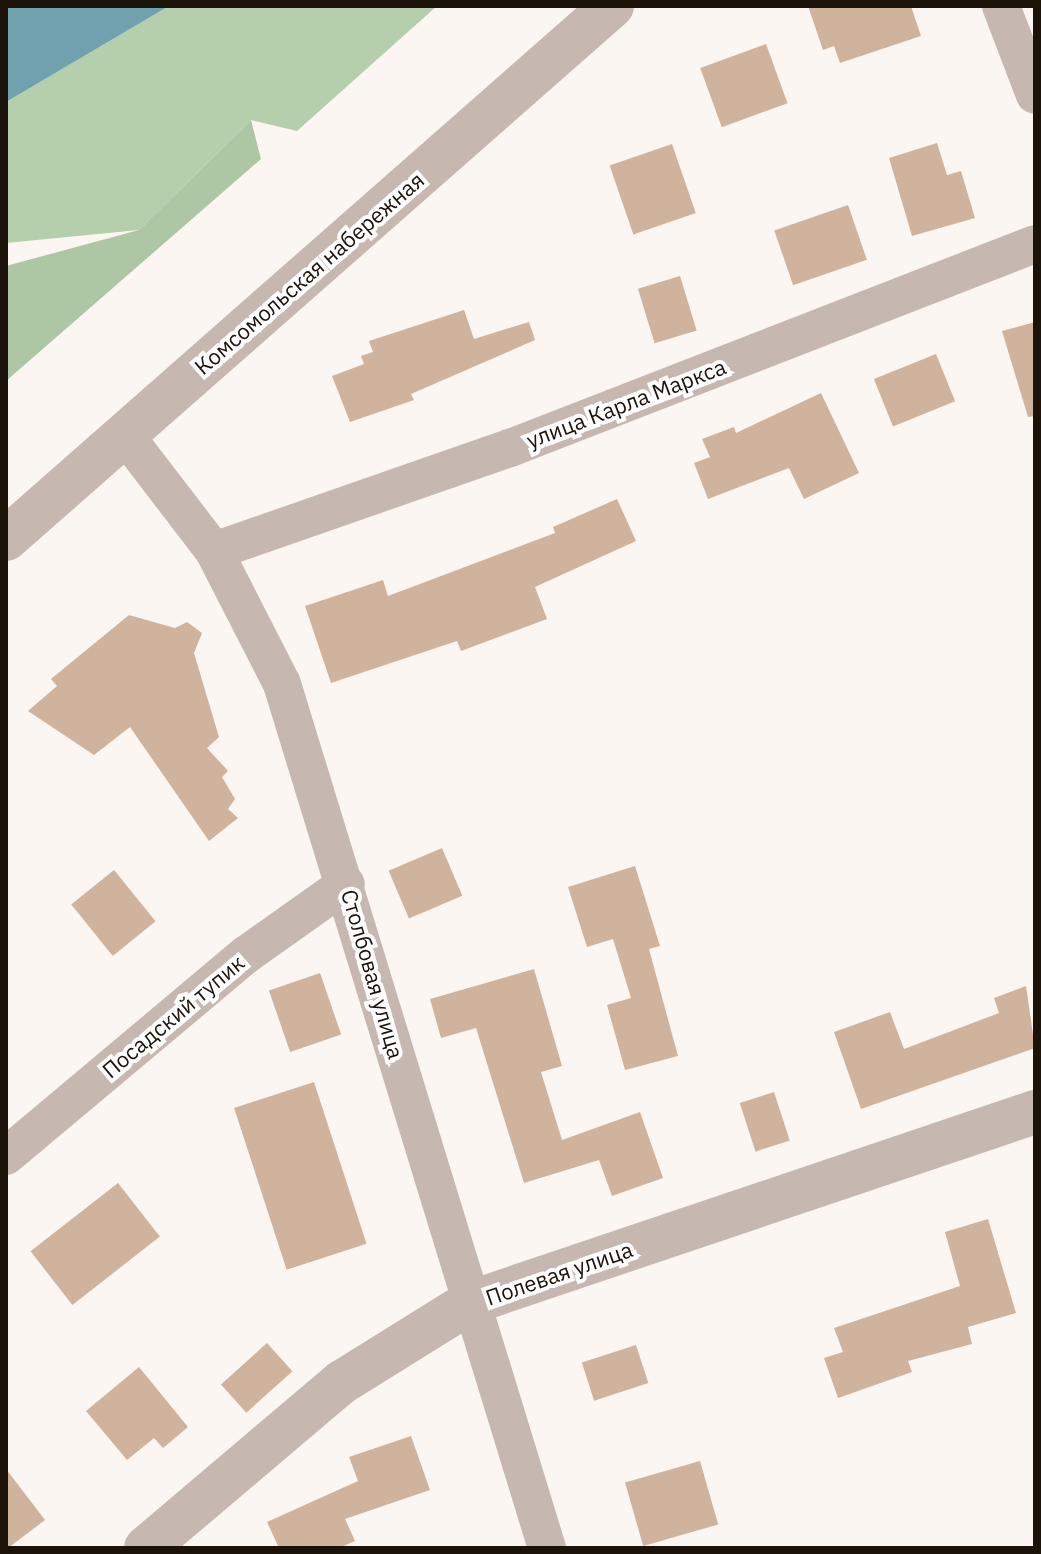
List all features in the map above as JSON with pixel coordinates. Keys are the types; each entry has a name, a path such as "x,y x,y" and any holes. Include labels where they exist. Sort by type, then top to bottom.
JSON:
{"street":[{"name":"Комсомольская набережная","path":"6,539 612,6"},
{"path":"1001,6 1035,95"},
{"name":"улица Карла Маркса","path":"214,551 510,448 1035,244"},
{"name":"Столбовая улица","path":"125,435 214,551 282,684 346,884 469,1303 547,1548"},
{"name":"Посадский тупик","path":"6,1156 247,954 346,884"},
{"name":"Полевая улица","path":"146,1548 342,1382 469,1303 1035,1112"}],"green space":[{"path":"169,6 437,6 297,131 251,120 139,230 6,243 6,102"},
{"path":"251,120 261,159 6,381 6,266 139,230"}],"water":[{"path":"6,6 169,6 6,102"}],"building":[{"path":"808,6 911,6 921,36 840,63 834,46 823,50"},
{"path":"766,44 788,103 722,127 700,68"},
{"path":"937,143 947,175 961,171 975,218 912,236 889,158"},
{"path":"672,144 696,213 633,235 610,165"},
{"path":"848,205 867,260 793,285 774,230"},
{"path":"680,276 697,331 655,343 638,289"},
{"path":"464,310 474,339 529,322 535,340 411,394 414,400 350,422 332,376 364,364 361,356 373,352 369,341"},
{"path":"1035,322 1035,416 1028,417 1002,331"},
{"path":"936,354 955,401 893,426 874,379"},
{"path":"821,393 859,473 804,499 789,468 708,499 694,463 710,457 702,439 734,427 736,433"},
{"path":"617,499 636,541 535,587 547,619 461,651 457,641 331,683 305,606 383,580 388,596 555,533 553,527"},
{"path":"129,615 175,628 187,622 202,633 194,653 219,737 207,748 228,771 222,777 235,799 228,809 238,818 209,841 130,727 94,755 28,711 57,686 51,679"},
{"path":"442,848 462,896 409,919 389,871"},
{"path":"635,866 660,946 649,949 678,1056 625,1070 607,1005 631,998 613,939 587,947 568,887"},
{"path":"114,870 156,921 113,956 71,905"},
{"path":"534,969 562,1066 541,1072 562,1140 640,1112 663,1178 612,1196 599,1160 524,1183 476,1028 441,1038 430,999"},
{"path":"320,973 341,1034 290,1052 269,991"},
{"path":"1026,986 1035,1048 861,1109 834,1032 890,1012 904,1049 999,1013 994,998"},
{"path":"314,1082 367,1244 287,1270 234,1108"},
{"path":"774,1092 790,1141 756,1152 740,1103"},
{"path":"118,1183 160,1237 72,1305 31,1251"},
{"path":"988,1219 1016,1313 968,1327 972,1344 908,1361 912,1372 838,1398 824,1358 843,1352 834,1328 960,1286 945,1232"},
{"path":"267,1343 292,1371 246,1413 221,1384"},
{"path":"636,1345 648,1383 594,1401 582,1363"},
{"path":"139,1367 188,1427 163,1448 154,1438 127,1460 86,1411"},
{"path":"411,1436 430,1490 345,1519 355,1541 339,1548 279,1548 267,1522 358,1481 349,1457"},
{"path":"700,1461 718,1524 643,1546 625,1482"},
{"path":"6,1469 45,1520 8,1548 6,1548"}]}
